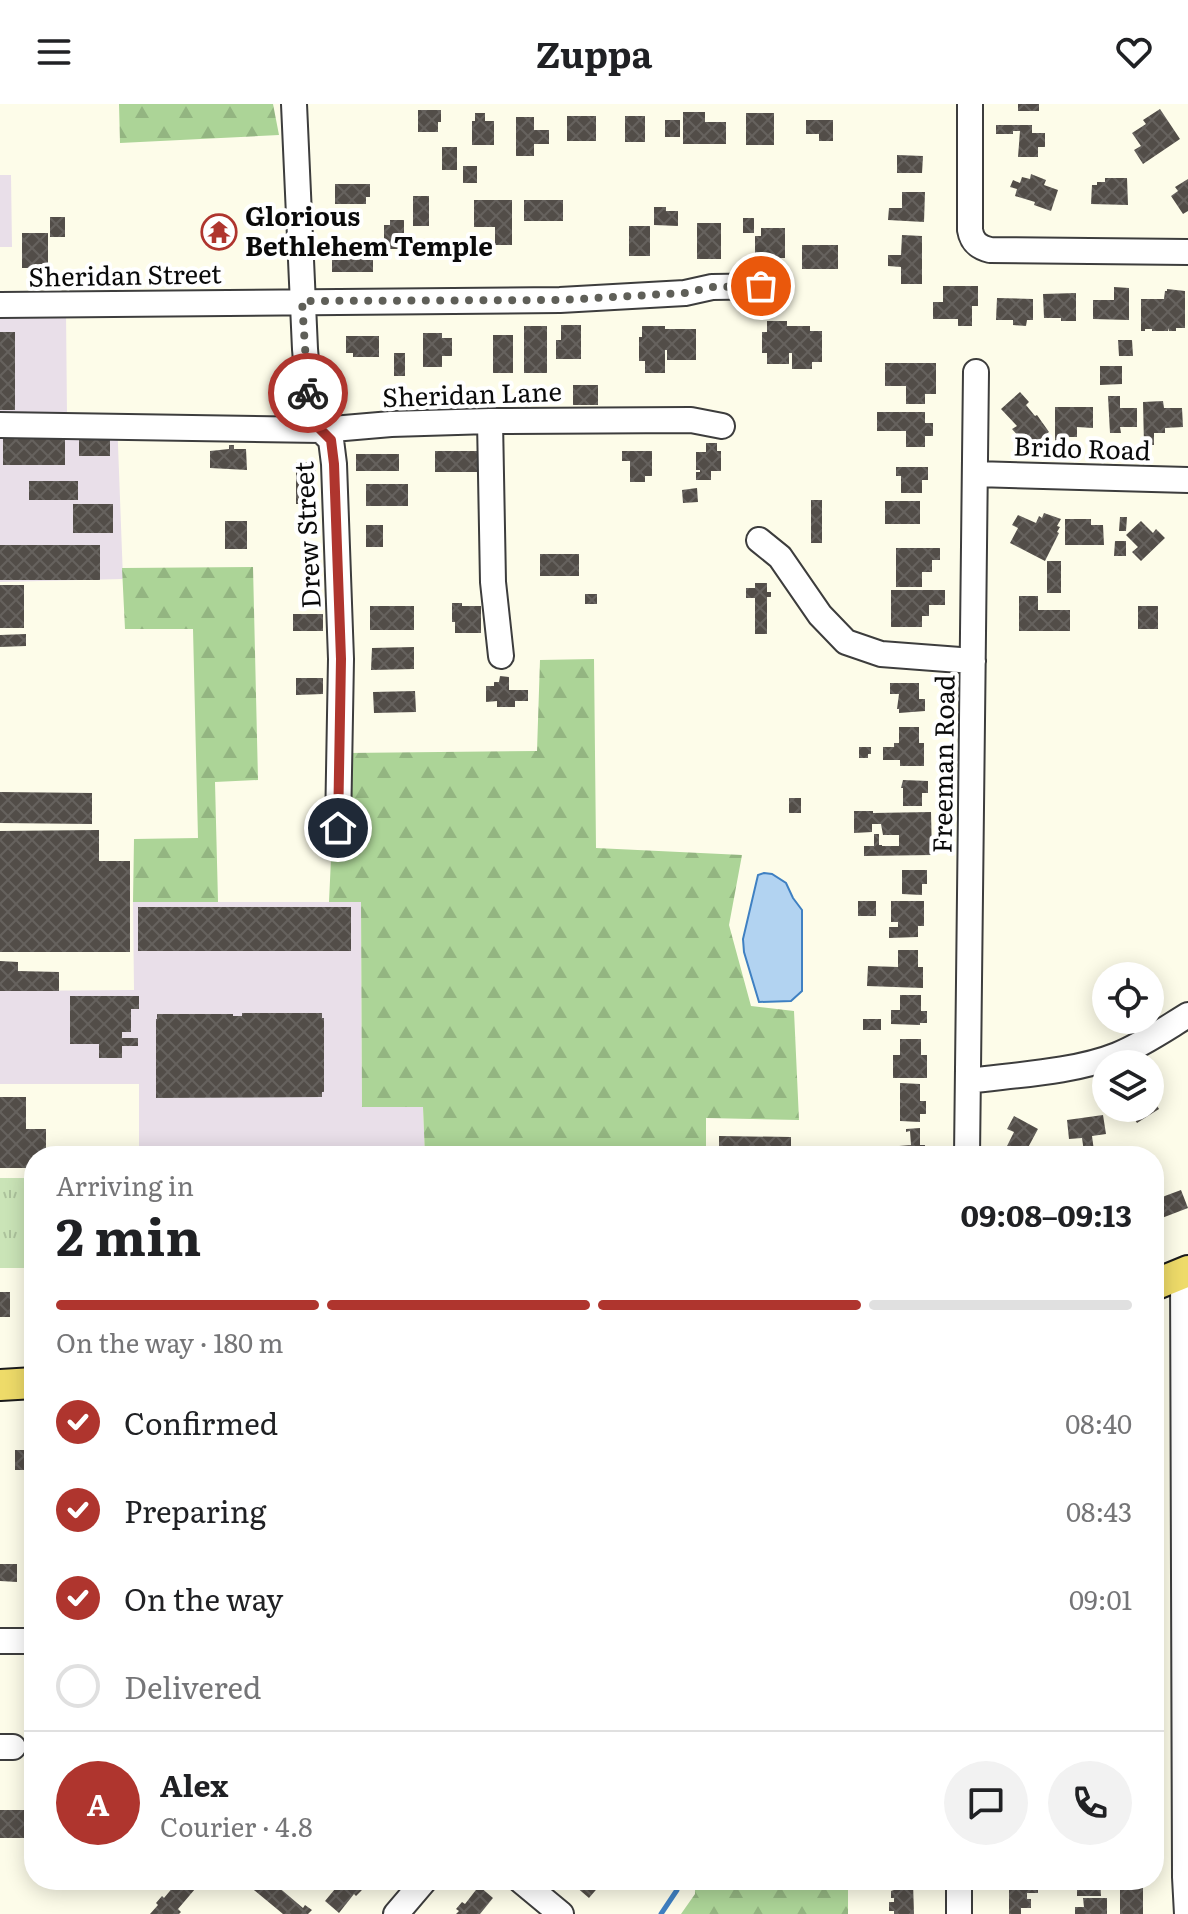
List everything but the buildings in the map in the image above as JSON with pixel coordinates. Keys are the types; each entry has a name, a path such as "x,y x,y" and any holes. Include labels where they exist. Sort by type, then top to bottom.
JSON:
{"main road":[{"path":"1164,1281 1186,1272"},
{"path":"0,1385 24,1384"}],"street":[{"name":"Drew Street","path":"294,104 302,301 311,420 331,440 334,464 341,659 338,828"},
{"path":"970,104 970,230 976,244 990,250 1188,252"},
{"name":"Sheridan Street","path":"0,305 560,300 685,293 712,287 778,286"},
{"name":"Freeman Road","path":"967,1146 976,372"},
{"name":"Sheridan Lane","path":"0,425 321,430 490,421 691,420 722,426"},
{"path":"490,421 493,582 501,656"},
{"name":"Brido Road","path":"975,474 1188,480"},
{"path":"759,540 780,557 820,615 846,642 881,654 973,661"},
{"path":"968,1081 1079,1066 1116,1056 1188,1015"},
{"path":"1186,1272 1187,1914"},
{"path":"0,1641 24,1641"},
{"path":"396,1914 416,1890"},
{"path":"532,1890 561,1914"},
{"path":"959,1890 959,1914"}],"shaded area":[{"path":"0,175 11,175 12,247 0,247"},
{"path":"66,311 67,416 117,418 123,579 0,582 0,314"},
{"path":"133,902 361,902 362,1107 423,1107 425,1146 139,1146 139,1084 0,1084 0,991 134,990"}],"green space":[{"path":"119,104 273,104 279,135 120,143"},
{"path":"253,567 258,780 215,782 218,902 133,902 134,839 198,838 193,629 125,629 122,568"},
{"path":"594,659 596,848 742,855 729,925 751,1006 794,1011 799,1120 706,1118 706,1146 425,1146 423,1107 362,1107 361,902 329,902 332,837 346,753 537,751 540,660"},
{"path":"0,1178 24,1178 24,1268 0,1268"},
{"path":"695,1890 848,1890 848,1914 681,1914"}],"water":[{"path":"772,874 786,883 802,910 802,991 791,1001 759,1002 744,952 743,939 758,875"}],"waterway":[{"path":"661,1914 677,1890"}],"way so far":[{"path":"308,393 302,301 560,300 685,293 712,287 761,286"}],"place":[{"name":"Glorious Bethlehem Temple","path":"219,232"}],"route":[{"path":"308,393 311,420 331,440 334,464 341,659 338,828"}]}
